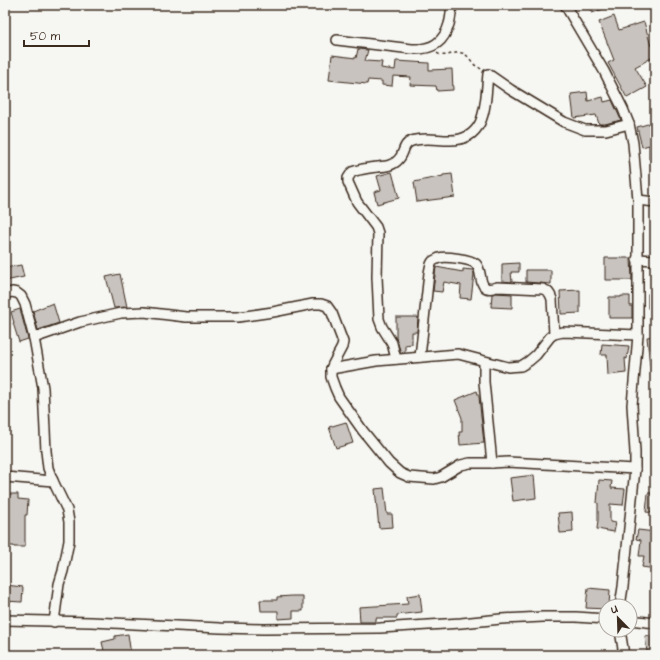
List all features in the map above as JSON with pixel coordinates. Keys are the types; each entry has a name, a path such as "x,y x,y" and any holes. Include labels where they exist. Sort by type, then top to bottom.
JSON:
{"street":[{"path":"337,40 412,49 430,47 442,40 446,33 450,22 452,5"},
{"path":"565,5 604,71 623,109 629,124 633,143 638,200 638,335 632,405 635,469 621,598"},
{"path":"396,359 392,343 379,319 377,277 378,233 376,227 357,202 348,182 348,178 352,172 356,170 387,166 394,163 401,157 404,148 410,142 425,140 454,140 466,137 473,133 481,123 488,74 511,90 564,122 585,130 606,130 629,124"},
{"path":"638,200 655,202"},
{"path":"420,358 430,266 433,261 439,258 446,257 473,262 477,265 483,285 486,288 547,290 552,299 554,334"},
{"path":"637,259 655,260"},
{"path":"5,294 12,292 17,293 24,299 34,338 43,388 48,468 67,510 69,522 69,541 59,584 54,622"},
{"path":"34,338 80,322 121,312 144,312 186,317 238,317 313,304 321,304 327,306 332,313 343,342 331,370 331,378 339,397 363,431 389,463 400,473 409,477 434,478 440,477 461,465 470,463 508,462 635,469"},
{"path":"331,370 376,361 458,354 484,362 508,367 521,366 536,355 547,340 554,334 563,332 638,335"},
{"path":"484,362 484,382 492,463"},
{"path":"5,477 53,481"},
{"path":"5,620 264,629 380,628 543,617 598,618"},
{"path":"638,621 655,623"},
{"path":"621,638 624,655"}],"path":[{"path":"430,47 439,55 462,53 468,56 476,66 488,74"}],"building":[{"path":"589,5 612,5 612,6 592,13"},
{"path":"614,16 619,30 644,22 651,46 655,44 655,56 635,67 647,87 627,98 608,63 614,60 599,22"},
{"path":"358,49 368,50 365,61 382,62 381,68 395,70 396,61 429,63 429,70 452,69 453,90 437,91 436,86 410,85 411,77 393,76 392,86 382,85 382,81 368,80 367,84 329,80 332,55 356,58"},
{"path":"587,92 588,101 603,97 604,102 612,100 621,120 599,124 596,115 574,118 571,94"},
{"path":"655,122 655,158 649,159 649,145 642,147 637,127"},
{"path":"392,172 399,198 377,204 374,192 381,190 377,176"},
{"path":"452,174 455,197 417,202 414,182"},
{"path":"605,258 631,258 632,280 605,280"},
{"path":"519,263 519,272 511,272 512,282 502,281 502,264"},
{"path":"21,265 24,277 5,281 5,268"},
{"path":"436,267 463,272 463,269 473,270 474,274 471,299 460,298 461,285 444,282 442,292 433,291"},
{"path":"526,270 551,270 551,284 526,282"},
{"path":"120,274 127,307 114,308 106,277"},
{"path":"580,290 580,313 561,314 560,291"},
{"path":"492,294 512,294 512,308 491,307"},
{"path":"648,294 655,294 655,308 648,308"},
{"path":"630,296 632,318 609,318 609,297"},
{"path":"53,303 59,323 38,330 33,311"},
{"path":"20,309 28,339 19,342 11,312"},
{"path":"396,317 418,317 417,332 412,332 412,344 405,345 405,352 401,353 396,338"},
{"path":"655,336 655,366 650,366 647,337"},
{"path":"602,344 629,346 627,359 625,358 626,373 608,375 607,355 601,355"},
{"path":"477,391 484,443 460,445 459,432 462,432 462,418 455,400"},
{"path":"346,422 353,443 336,448 329,427"},
{"path":"534,475 536,498 513,501 510,478"},
{"path":"599,480 612,481 611,488 625,489 623,505 610,504 610,522 616,523 614,532 597,529"},
{"path":"384,488 387,514 392,514 393,527 379,528 375,489"},
{"path":"648,493 655,493 655,513 646,512"},
{"path":"5,494 18,494 18,499 28,500 27,515 25,515 25,547 5,546"},
{"path":"572,512 573,532 560,533 558,513"},
{"path":"638,530 655,532 655,569 642,567 644,556 639,556 641,540 636,539"},
{"path":"5,585 23,587 22,602 5,601"},
{"path":"588,588 610,590 610,598 598,598 598,609 586,608"},
{"path":"420,594 422,612 397,615 397,618 376,618 376,622 360,622 359,607 408,604 407,596"},
{"path":"303,596 303,611 293,611 293,618 278,619 278,611 261,611 260,600 277,600 277,597"},
{"path":"128,634 131,655 105,655 102,642 115,639 115,636"},
{"path":"655,635 655,651 647,652 645,636"}]}
